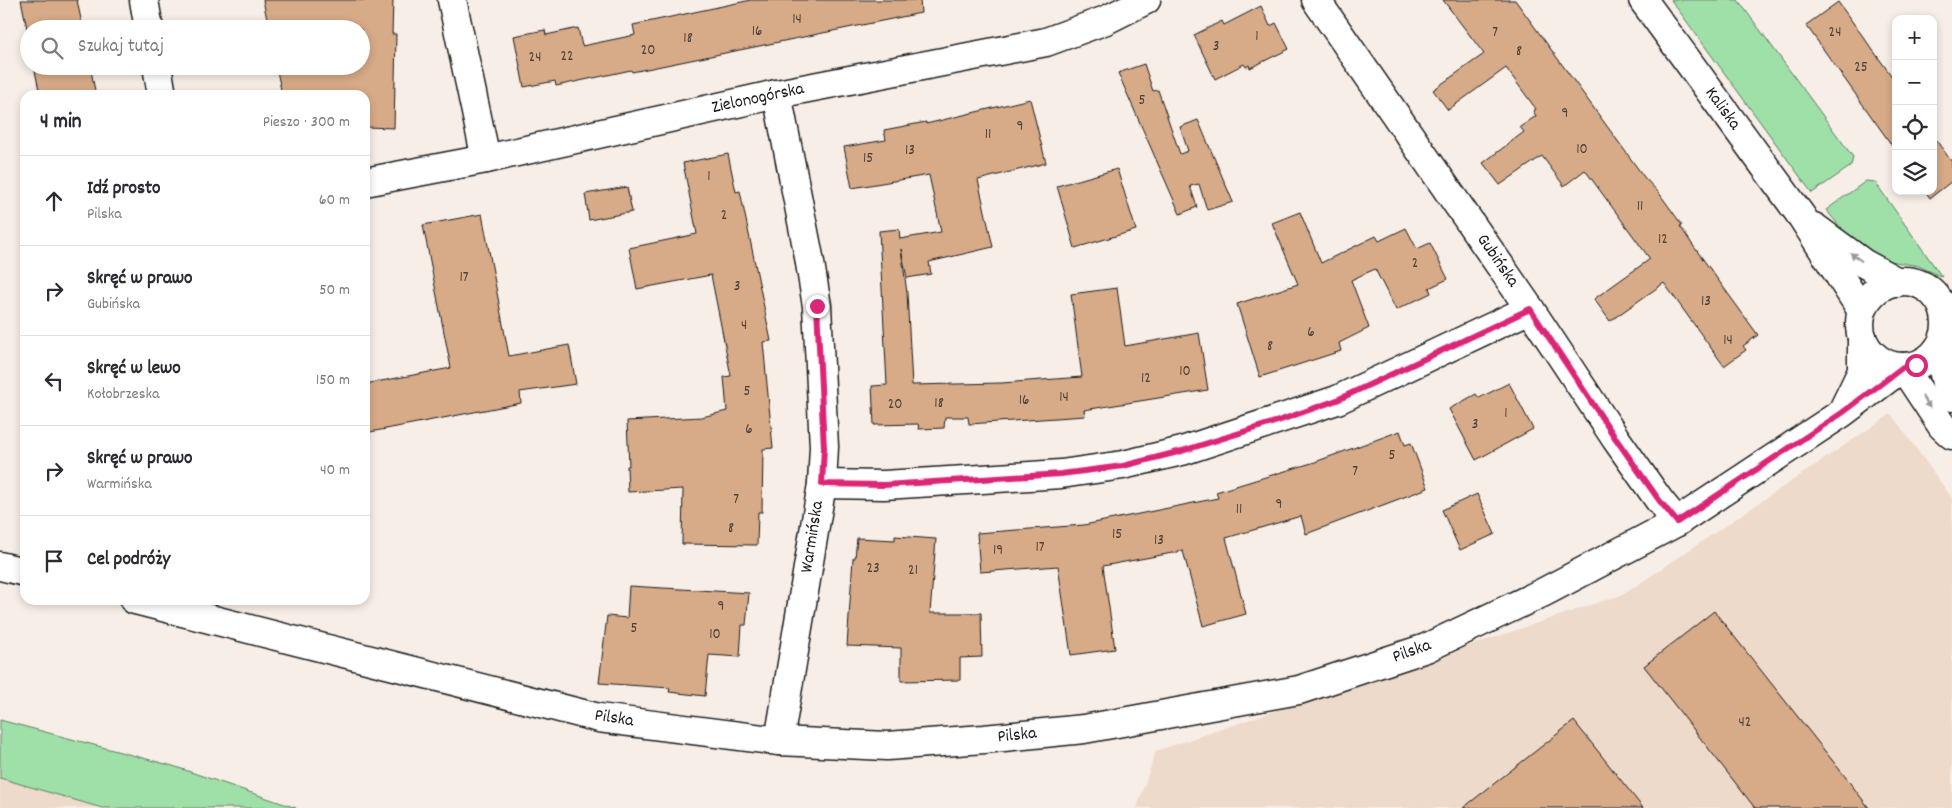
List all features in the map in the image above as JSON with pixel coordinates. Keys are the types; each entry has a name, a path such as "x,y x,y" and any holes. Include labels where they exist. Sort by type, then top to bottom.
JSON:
{"street":[{"path":"144,0 148,20"},
{"path":"452,0 486,159"},
{"name":"Zielonogórska","path":"370,181 486,159 777,94 1046,42 1106,20 1146,0"},
{"name":"Gubińska","path":"1316,0 1530,309 1616,439 1677,522"},
{"name":"Kaliska","path":"1643,0 1802,217 1862,310"},
{"path":"159,75 161,90"},
{"name":"Warmińska","path":"777,94 808,247 817,306 824,448 822,484 779,741"},
{"name":"Kaliska","path":"1802,217 1863,262 1898,282"},
{"path":"1842,413 1862,370 1862,337 1859,324 1862,310 1868,298 1877,289 1903,280 1916,283 1928,289 1938,298 1944,310 1946,324 1944,337 1938,349 1928,359 1916,365 1903,367 1890,365 1877,359 1868,349 1862,337"},
{"path":"822,484 884,485 1061,474 1123,466 1182,451 1278,421 1337,400 1530,309"},
{"path":"1938,349 1947,387 1952,397"},
{"path":"1903,367 1942,426 1952,435"},
{"name":"Pilska","path":"155,605 599,718 779,741 887,746 1002,738 1084,729 1299,690 1426,648 1544,592 1677,522 1842,413 1903,367"},
{"path":"0,566 20,571"}],"shaded area":[{"path":"1891,414 1952,498 1952,808 1137,808 1156,751 1624,594"},
{"path":"0,778 102,808 0,808"}],"green space":[{"path":"1671,0 1738,0 1853,157 1851,166 1812,193"},
{"path":"1866,181 1875,182 1942,277 1919,266 1884,260 1866,252 1848,236 1826,210"},
{"path":"0,720 173,766 296,808 102,808 0,778"}],"building":[{"path":"21,0 77,0 81,20 25,20"},
{"path":"263,0 393,0 392,34 396,34 394,128 370,127 370,90 281,90 278,75 370,75 370,20 267,20"},
{"path":"751,0 920,0 921,13 632,72 631,70 556,86 555,81 524,87 514,36 545,30 546,35 578,28 582,46 635,35 633,25"},
{"path":"1443,0 1515,0 1644,177 1659,193 1682,225 1680,226 1692,244 1758,335 1743,346 1746,350 1724,366 1664,283 1610,321 1594,299 1650,259 1585,170 1564,186 1542,156 1500,185 1483,163 1524,132 1520,127 1536,116 1533,111 1536,109 1506,68 1448,110 1433,90 1484,54"},
{"path":"1838,2 1892,76 1892,145 1806,25"},
{"path":"1261,6 1270,26 1276,23 1289,49 1250,68 1249,65 1246,67 1244,64 1215,79 1194,35 1222,21 1224,25"},
{"path":"1144,64 1153,91 1158,90 1180,154 1188,151 1180,127 1198,120 1233,202 1207,210 1199,184 1190,186 1197,207 1180,214 1118,73"},
{"path":"36,75 92,75 95,90 39,90"},
{"path":"1030,99 1046,163 978,180 993,247 929,262 931,274 907,278 901,249 907,293 912,385 1002,383 1082,377 1071,294 1117,288 1125,346 1199,333 1208,390 1084,410 1085,416 969,424 968,417 945,417 944,428 919,429 918,424 874,425 872,386 887,385 879,231 899,229 900,239 941,232 929,175 852,188 844,147 886,140 884,130 926,122 926,124"},
{"path":"1937,141 1952,162 1952,181 1937,193"},
{"path":"728,154 736,192 740,191 771,341 763,342 773,448 763,449 762,512 758,512 757,545 682,544 683,489 628,492 627,421 702,417 727,411 724,377 731,376 711,275 637,289 629,248 697,234 683,163"},
{"path":"1117,169 1136,230 1075,248 1057,186"},
{"path":"627,187 632,212 589,220 585,194"},
{"path":"1300,212 1321,263 1376,236 1379,241 1406,228 1417,249 1430,243 1448,279 1429,288 1431,293 1396,310 1375,269 1351,280 1369,328 1339,343 1341,351 1260,377 1237,304 1298,284 1272,223"},
{"path":"482,214 509,356 569,345 576,384 520,392 521,403 370,432 370,383 451,368 423,225"},
{"path":"1509,383 1533,429 1476,460 1449,409 1476,394 1479,398"},
{"path":"1400,431 1405,445 1411,443 1428,488 1306,534 1301,516 1226,538 1246,614 1203,626 1183,551 1103,566 1115,649 1071,655 1058,566 980,572 977,533 1084,525 1218,498 1216,492 1315,462"},
{"path":"1477,494 1495,534 1460,550 1442,510"},
{"path":"895,536 936,539 930,613 981,613 982,657 960,658 960,680 901,681 901,648 847,646 853,558 855,558 857,538 895,540"},
{"path":"629,586 749,593 746,625 742,625 740,657 709,655 705,696 669,692 670,688 599,683 607,616 627,618"},
{"path":"1714,611 1869,808 1755,808 1644,666"},
{"path":"1574,721 1643,808 1463,808"}],"route":[{"path":"817,306 824,448 822,484 884,485 1061,474 1123,466 1182,451 1278,421 1337,400 1530,309 1616,439 1677,522 1842,413 1903,367 1916,365"}]}
